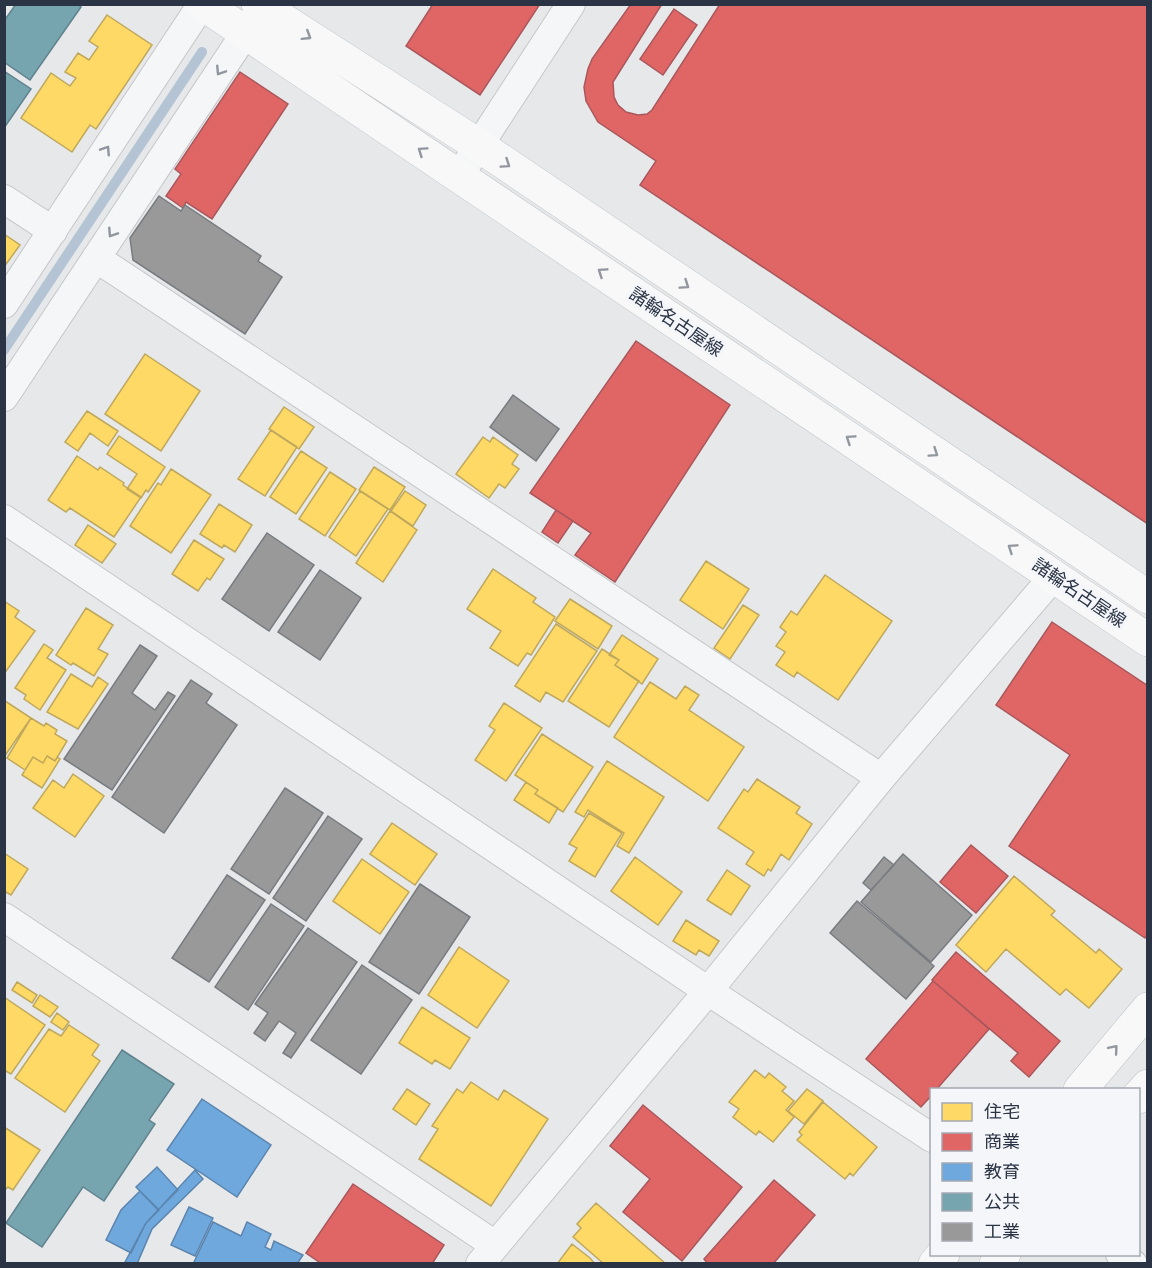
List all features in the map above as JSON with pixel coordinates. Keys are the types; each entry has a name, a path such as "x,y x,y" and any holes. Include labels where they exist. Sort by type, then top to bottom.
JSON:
{"main road":[{"name":"諸輪名古屋線","path":"203,4 257,12 478,145 1148,597"},
{"name":"諸輪名古屋線","path":"257,12 459,176 1148,640"},
{"path":"1081,1088 1148,1009"}],"street":[{"path":"4,304 203,4"},
{"path":"459,176 571,4"},
{"path":"4,397 257,12"},
{"path":"4,199 53,231"},
{"path":"96,258 881,778"},
{"path":"4,519 708,991 930,1137"},
{"path":"4,917 488,1254 708,991 881,778 1054,576"}],"building: 住宅":[{"path":"107,15 152,45 96,129 90,125 72,152 21,118 51,73 70,86 76,78 65,72 78,53 89,60 98,47 89,41"},
{"path":"4,234 20,245 4,267"},
{"path":"145,354 200,391 161,451 105,414"},
{"path":"284,407 314,427 299,449 269,429"},
{"path":"87,411 118,431 108,446 90,433 78,451 65,442"},
{"path":"271,430 297,447 265,496 238,479"},
{"path":"119,436 165,467 148,492 146,490 141,498 127,489 137,474 107,454"},
{"path":"483,437 490,442 493,437 518,455 512,464 519,469 505,488 499,484 489,498 456,474"},
{"path":"301,451 327,468 296,514 270,497"},
{"path":"77,456 98,470 100,467 141,497 114,537 70,508 66,512 48,500"},
{"path":"374,467 405,487 390,510 359,490"},
{"path":"171,469 211,495 171,553 130,526 158,483 161,485"},
{"path":"330,472 356,489 325,536 299,519"},
{"path":"360,491 388,509 356,556 329,537"},
{"path":"405,491 426,505 413,526 391,511"},
{"path":"219,504 252,525 235,552 224,545 222,548 200,534"},
{"path":"390,511 417,530 383,582 356,563"},
{"path":"88,525 116,544 102,563 75,545"},
{"path":"194,540 224,559 210,580 207,578 198,591 172,574"},
{"path":"706,561 749,589 723,629 680,600"},
{"path":"493,569 536,598 533,602 555,617 531,655 527,653 518,666 490,648 501,631 467,609"},
{"path":"825,575 892,621 838,700 797,672 794,677 776,665 785,652 776,646 786,632 780,627 791,611 797,615"},
{"path":"570,599 612,626 598,649 555,621"},
{"path":"4,601 19,611 15,617 35,631 4,674"},
{"path":"743,605 759,615 730,659 714,648"},
{"path":"86,608 113,625 98,649 108,654 94,676 56,655"},
{"path":"556,624 597,651 563,702 546,692 540,702 515,686"},
{"path":"622,635 658,659 642,684 615,665 619,660 609,655"},
{"path":"44,644 53,650 47,658 66,670 40,710 24,699 26,695 15,688"},
{"path":"602,649 619,660 615,665 639,681 609,727 568,701"},
{"path":"71,674 92,687 98,677 108,684 78,729 47,712"},
{"path":"650,682 676,699 685,686 699,695 689,710 744,747 708,801 614,737"},
{"path":"4,702 31,718 4,757"},
{"path":"504,703 542,728 506,781 475,760 495,730 489,726"},
{"path":"31,718 44,726 46,723 57,730 55,734 67,741 55,761 47,756 43,763 33,757 25,770 7,758"},
{"path":"542,734 593,767 563,812 535,794 538,790 515,775"},
{"path":"47,756 55,761 57,757 60,759 42,788 22,775 33,757 43,763"},
{"path":"607,761 664,797 629,853 617,846 624,833 588,810 584,817 575,812"},
{"path":"73,774 104,796 75,837 33,808 53,780 64,788"},
{"path":"757,779 800,807 796,813 812,824 789,860 781,854 771,871 768,869 764,876 746,864 754,852 718,828 744,789 748,792"},
{"path":"526,782 538,790 535,794 558,808 549,823 514,800"},
{"path":"589,813 622,833 595,877 569,861 577,848 569,844"},
{"path":"392,823 437,854 415,885 370,854"},
{"path":"4,853 28,869 11,895 4,891"},
{"path":"635,857 682,892 658,925 611,891"},
{"path":"362,859 409,892 380,934 333,901"},
{"path":"727,870 750,886 731,915 707,900"},
{"path":"1014,876 1055,911 1051,915 1096,953 1099,949 1122,969 1089,1008 1066,989 1060,995 1006,949 986,972 956,945"},
{"path":"686,920 719,941 709,956 699,950 696,955 673,941"},
{"path":"459,947 509,981 477,1028 428,995"},
{"path":"17,982 37,995 32,1003 12,990"},
{"path":"40,995 58,1007 50,1017 33,1006"},
{"path":"4,997 45,1025 11,1074 4,1070"},
{"path":"422,1007 470,1038 450,1069 435,1060 432,1064 399,1043"},
{"path":"57,1013 69,1022 63,1030 51,1022"},
{"path":"69,1025 99,1045 92,1055 100,1061 65,1112 15,1078 49,1029 61,1036"},
{"path":"755,1070 765,1078 769,1073 786,1087 782,1091 794,1101 786,1110 794,1117 773,1142 759,1131 756,1135 733,1117 739,1109 729,1102"},
{"path":"471,1082 498,1100 504,1090 548,1119 491,1206 419,1159 438,1129 432,1126 457,1089 463,1093"},
{"path":"407,1089 430,1104 416,1125 393,1109"},
{"path":"807,1089 823,1101 804,1124 788,1111"},
{"path":"823,1102 877,1147 853,1176 850,1173 845,1179 797,1140 802,1135 799,1132"},
{"path":"4,1127 40,1150 13,1190 8,1187 4,1191"},
{"path":"596,1203 666,1264 604,1264 573,1237 581,1228 577,1224"},
{"path":"572,1244 590,1258 595,1264 557,1264"}],"building: 商業":[{"path":"433,4 540,4 480,95 406,46"},
{"path":"631,4 662,4 613,82 614,97 618,105 626,112 638,115 647,114 652,110 720,4 1148,4 1148,524 640,185 656,161 598,122 586,101 584,87 592,59"},
{"path":"674,9 697,25 663,75 640,59"},
{"path":"240,72 288,104 212,219 186,202 183,208 166,196 181,174 175,169"},
{"path":"636,341 730,405 615,582 575,555 591,533 530,493"},
{"path":"556,510 573,521 558,543 542,532"},
{"path":"1052,622 1148,686 1148,933 1145,938 1009,846 1070,755 996,705"},
{"path":"971,845 1008,876 976,913 940,882"},
{"path":"956,952 1060,1041 1029,1077 1011,1061 1018,1053 932,980"},
{"path":"933,981 989,1029 938,1088 930,1088 930,1097 921,1107 866,1059"},
{"path":"643,1105 742,1187 682,1261 623,1212 650,1179 610,1146"},
{"path":"774,1180 815,1215 773,1264 708,1264 704,1259"},
{"path":"353,1184 444,1245 432,1264 322,1264 306,1253"}],"building: 教育":[{"path":"202,1099 271,1145 237,1197 167,1150"},
{"path":"157,1167 178,1190 158,1210 136,1187"},
{"path":"195,1170 203,1179 152,1229 137,1264 124,1264 146,1223"},
{"path":"140,1191 159,1210 146,1223 131,1253 106,1240 121,1210"},
{"path":"189,1207 213,1218 195,1256 171,1245"},
{"path":"213,1222 241,1236 247,1222 271,1234 265,1247 271,1250 274,1241 303,1255 297,1264 196,1264 194,1262"}],"building: 公共":[{"path":"16,4 78,4 81,7 30,80 4,62 4,21"},
{"path":"4,71 31,89 4,128"},
{"path":"122,1050 174,1084 149,1120 155,1124 104,1201 83,1187 42,1247 6,1223"}],"building: 工業":[{"path":"159,196 181,211 185,205 261,256 258,261 282,277 245,334 133,260 130,238"},
{"path":"513,395 559,429 536,461 490,427"},
{"path":"267,533 314,565 269,631 222,599"},
{"path":"320,570 361,598 320,660 278,632"},
{"path":"140,645 157,656 132,693 155,710 168,692 175,696 112,790 64,759"},
{"path":"191,680 212,694 206,703 237,725 164,833 112,797"},
{"path":"285,788 323,813 269,894 231,869"},
{"path":"328,816 362,839 306,921 273,898"},
{"path":"903,854 972,915 931,962 861,902"},
{"path":"884,857 894,865 871,890 863,883"},
{"path":"227,875 265,900 209,982 172,958"},
{"path":"420,884 470,917 419,994 369,962"},
{"path":"857,901 934,966 906,999 830,933"},
{"path":"271,904 304,926 248,1010 215,987"},
{"path":"308,928 357,962 291,1058 283,1053 296,1033 279,1021 265,1041 254,1033 268,1013 255,1004"},
{"path":"362,965 412,1000 361,1074 311,1040"}],"waterway":[{"path":"4,350 202,52"}]}
